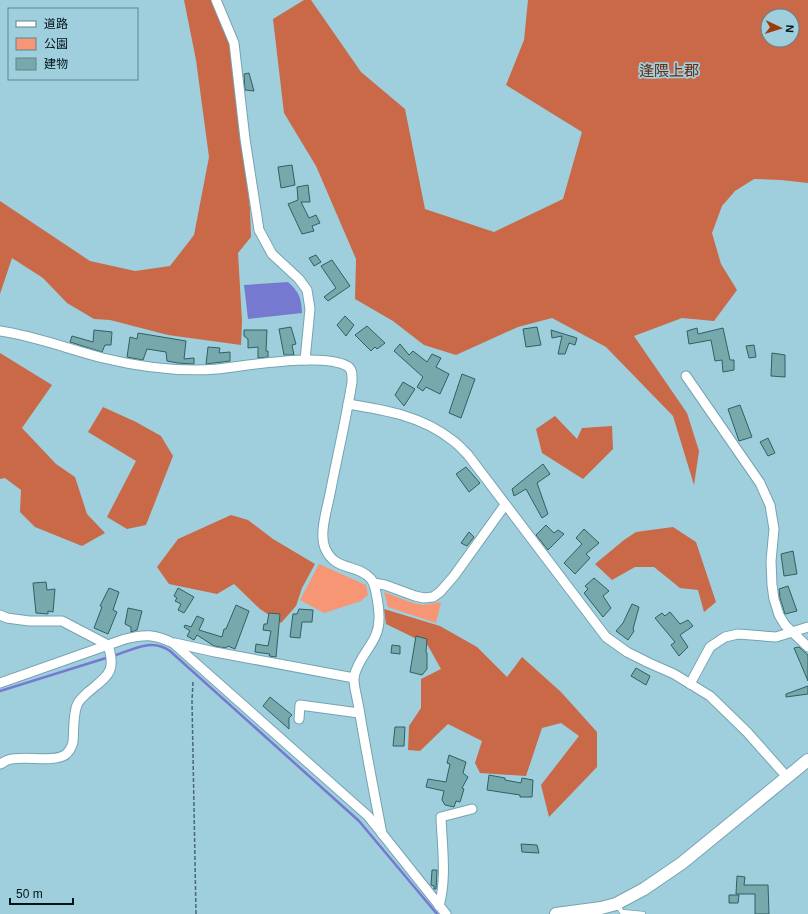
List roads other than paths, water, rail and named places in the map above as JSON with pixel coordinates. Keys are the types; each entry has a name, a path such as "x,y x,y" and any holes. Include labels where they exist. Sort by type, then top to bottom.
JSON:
{"street":[{"path":"216,0 234,43 245,138 259,230 272,254 299,279 306,290 310,309 305,360"},
{"path":"0,331 18,334 127,363 181,370 217,369 305,360 337,362 351,369 352,382 323,534 323,542 330,558 340,565 362,573 370,578 374,583 379,616 379,628 374,641 360,662 354,678 382,834"},
{"path":"686,376 760,483 770,505 774,529 771,561 774,599 785,625 808,647"},
{"path":"348,404 400,414 420,421 453,440 468,455 606,637 628,652 674,674 710,696 748,732 787,778"},
{"path":"374,583 385,585 415,596 424,598 432,597 440,592 454,576 505,505"},
{"path":"0,615 7,618 29,621 62,621 108,645 112,663 111,670 83,697 77,705 73,742 68,752 64,755 49,758 21,758 8,760 0,764"},
{"path":"690,684 710,648 725,637 738,634 776,637 808,627"},
{"path":"0,683 141,635 159,636 173,642 215,652 354,678"},
{"path":"173,642 368,816 446,914"},
{"path":"298,719 300,705 360,712"},
{"path":"556,914 601,908 616,904 644,889 682,862 808,760"},
{"path":"439,906 443,894 444,878 441,817 472,809"}],"lane":[{"path":"616,904 622,912 643,914"}],"water":[{"path":"288,282 299,295 302,313 248,319 244,285"}],"waterway":[{"path":"116,655 150,645 163,647 170,651 359,821 437,914"},
{"path":"0,691 106,658"}],"district":[{"name":"逢隈上郡","path":"669,70"}]}
